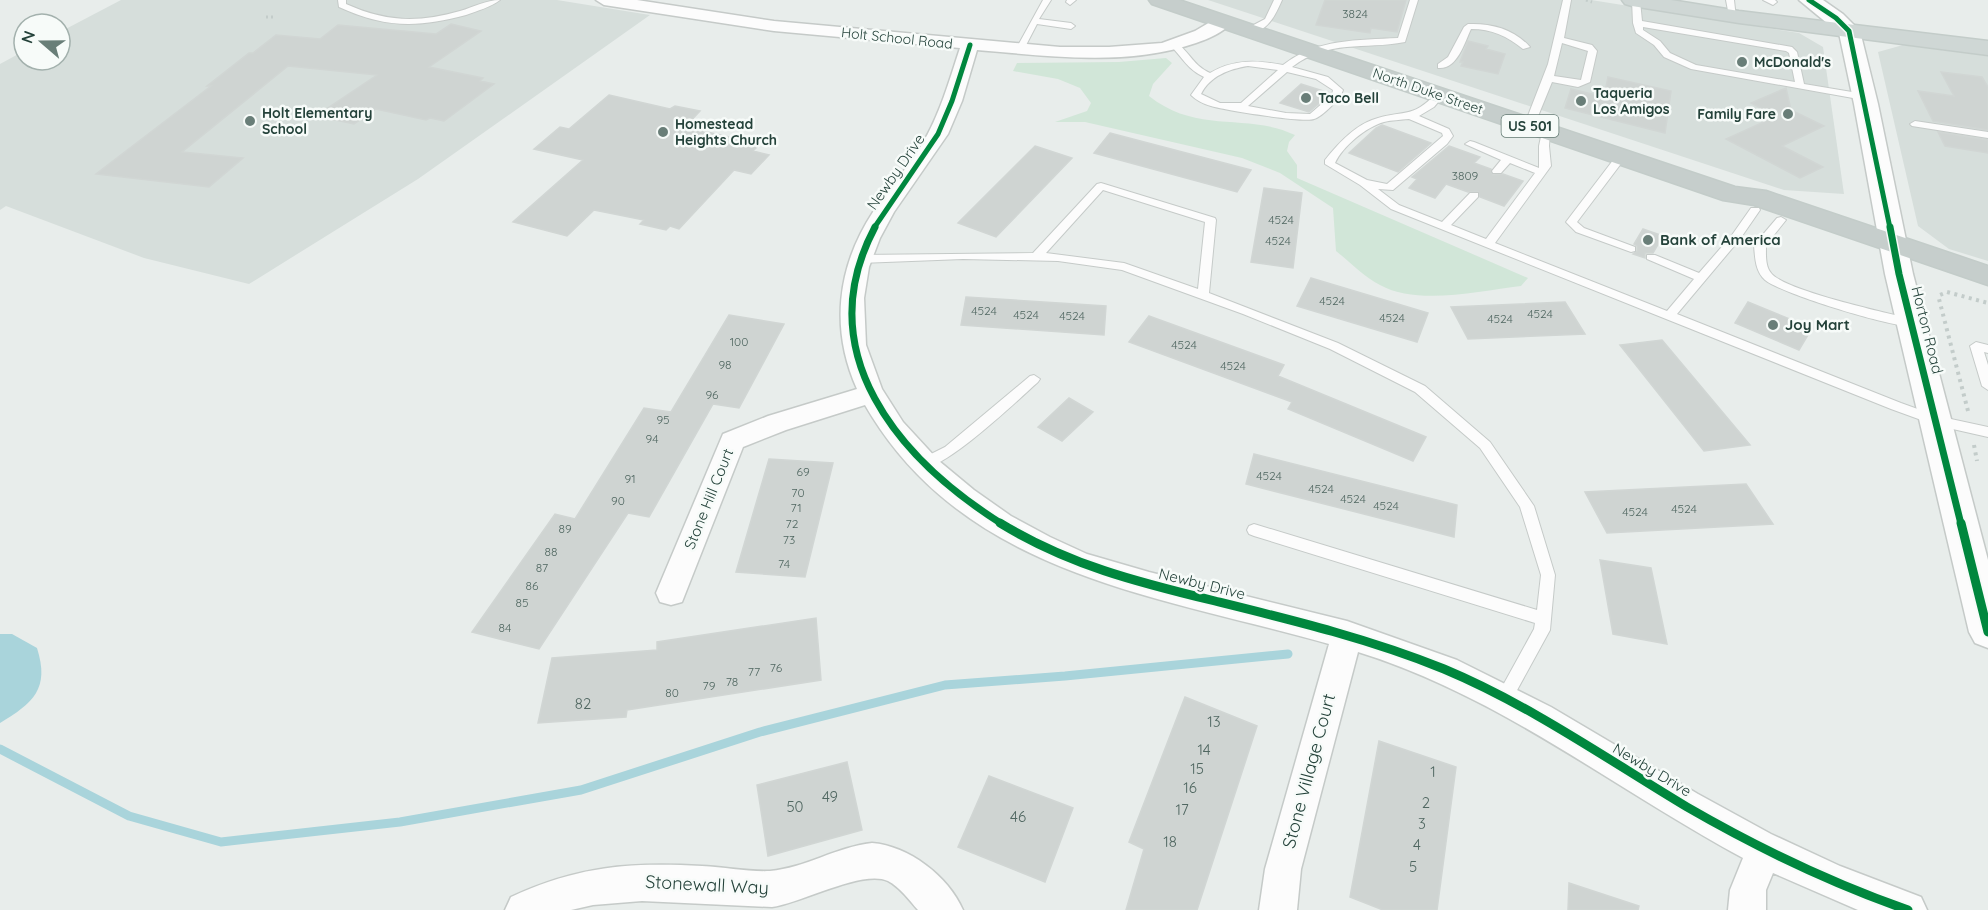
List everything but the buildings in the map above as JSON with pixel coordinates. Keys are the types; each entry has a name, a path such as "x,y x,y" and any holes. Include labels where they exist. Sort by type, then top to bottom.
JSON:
{"highway":[{"name":"North Duke Street","path":"1159,0 1732,195 1755,210 1781,220 1895,253 1988,276"},
{"name":"North Duke Street","path":"1732,195 1757,197 1988,293"}],"main road":[{"path":"1634,0 1731,8 1849,32 1988,48"}],"street":[{"name":"Holt School Road","path":"604,0 774,26 1020,50 1109,52 1151,50 1174,45 1201,35 1223,22"},
{"path":"1809,0 1836,18 1849,32"},
{"name":"Horton Road","path":"1849,32 1911,323 1988,632"},
{"name":"Newby Drive","path":"970,45 939,132 924,159 876,223 860,259 851,302 853,342 861,370 882,413 924,464 961,496 1014,532 1070,559 1131,580 1347,634 1404,653 1504,698 1717,825 1816,876 1908,910"},
{"name":"Stone Hill Court","path":"671,593 732,441 777,423 872,394"},
{"name":"Stone Village Court","path":"1278,910 1282,869 1347,634"},
{"path":"1747,910 1748,890 1764,849"},
{"name":"Stonewall Way","path":"524,910 563,894 624,882 669,882 777,889 862,862 885,862 904,869 936,907"}],"lane":[{"path":"342,0 342,5 380,20 424,21 464,14 496,0"},
{"path":"1020,50 1047,0"},
{"path":"1249,30 1269,21 1278,0"},
{"path":"1236,107 1245,104 1284,68 1311,51 1340,45 1402,40 1414,0"},
{"path":"1488,244 1546,166 1544,146 1538,129 1567,0"},
{"path":"1634,0 1639,31 1657,43 1662,51 1694,67 1864,97"},
{"path":"1034,21 1059,20 1071,26"},
{"path":"1637,23 1789,49 1793,52 1800,86"},
{"path":"1441,66 1452,59 1468,27 1497,29 1514,35 1526,47"},
{"path":"1548,78 1578,84 1585,82 1593,51 1589,47 1559,40"},
{"path":"1174,45 1184,53 1194,69 1210,76"},
{"path":"1256,62 1284,68 1322,78 1338,90 1337,96 1311,117 1287,116 1203,101 1196,95 1210,76 1242,63 1256,62"},
{"path":"1439,95 1431,107 1418,115 1373,123 1345,143 1329,160 1330,164 1364,183 1395,207 1935,420 1988,432"},
{"path":"1364,183 1389,188 1448,136 1446,131 1410,116"},
{"path":"1915,124 1988,135"},
{"path":"1470,144 1541,172"},
{"path":"1621,157 1571,222 1580,230 1631,249"},
{"path":"1497,171 1508,159"},
{"path":"1037,256 1101,186 1211,220 1203,296"},
{"path":"1444,226 1474,195"},
{"path":"1669,316 1736,237 1755,210"},
{"path":"1781,220 1760,245 1761,265 1769,278 1879,317 1911,323"},
{"path":"860,259 1037,256 1124,267 1334,346 1420,389 1485,445 1527,506 1548,575 1542,630 1504,698"},
{"path":"1651,257 1702,278"},
{"path":"1988,349 1976,346 1988,386"},
{"path":"924,464 950,451 1034,379"},
{"path":"1254,530 1544,620"}],"path":[{"path":"1586,0 1592,2"},
{"path":"267,16 274,17"}],"shaded area":[{"name":"Holt Elementary School","path":"121,0 557,0 650,15 418,179 249,284 144,258 6,206 0,210 0,64 12,58 12,72 72,72 72,26"},
{"path":"1208,0 1591,0 1799,33 1823,47 1844,194 1784,190"},
{"path":"1903,45 1988,56 1988,261 1949,249 1918,226 1878,52"}],"green space":[{"path":"1166,58 1172,63 1153,84 1149,96 1167,108 1204,119 1277,128 1295,135 1289,142 1287,151 1297,165 1297,178 1528,278 1521,286 1430,296 1412,295 1380,285 1336,251 1333,208 1280,173 1242,158 1085,122 1055,122 1087,111 1091,103 1080,88 1058,79 1013,71 1017,63 1119,62"}],"water":[{"path":"0,634 12,634 37,648 41,674 40,684 30,701 0,723"}],"waterway":[{"path":"0,749 129,816 221,842 400,822 581,790 760,732 945,685 1065,676 1288,654"}],"cycle path":[{"path":"1809,0 1836,18 1849,31 1866,104 1899,274 1988,632"},
{"path":"970,45 952,101 938,134 924,157 883,212 869,238 858,267 852,298 854,345 869,389 894,429 930,469 964,498 1001,524 1077,562 1130,580 1343,634 1446,670 1539,717 1685,806 1762,849 1834,882 1908,910"}],"place":[{"name":"McDonald's","path":"1742,62"},
{"name":"Taco Bell","path":"1306,98"},
{"name":"Taqueria Los Amigos","path":"1581,101"},
{"name":"Family Fare","path":"1788,114"},
{"name":"Holt Elementary School","path":"250,121"},
{"name":"Homestead Heights Church","path":"663,132"},
{"name":"Bank of America","path":"1648,240"},
{"name":"Joy Mart","path":"1773,325"}]}
